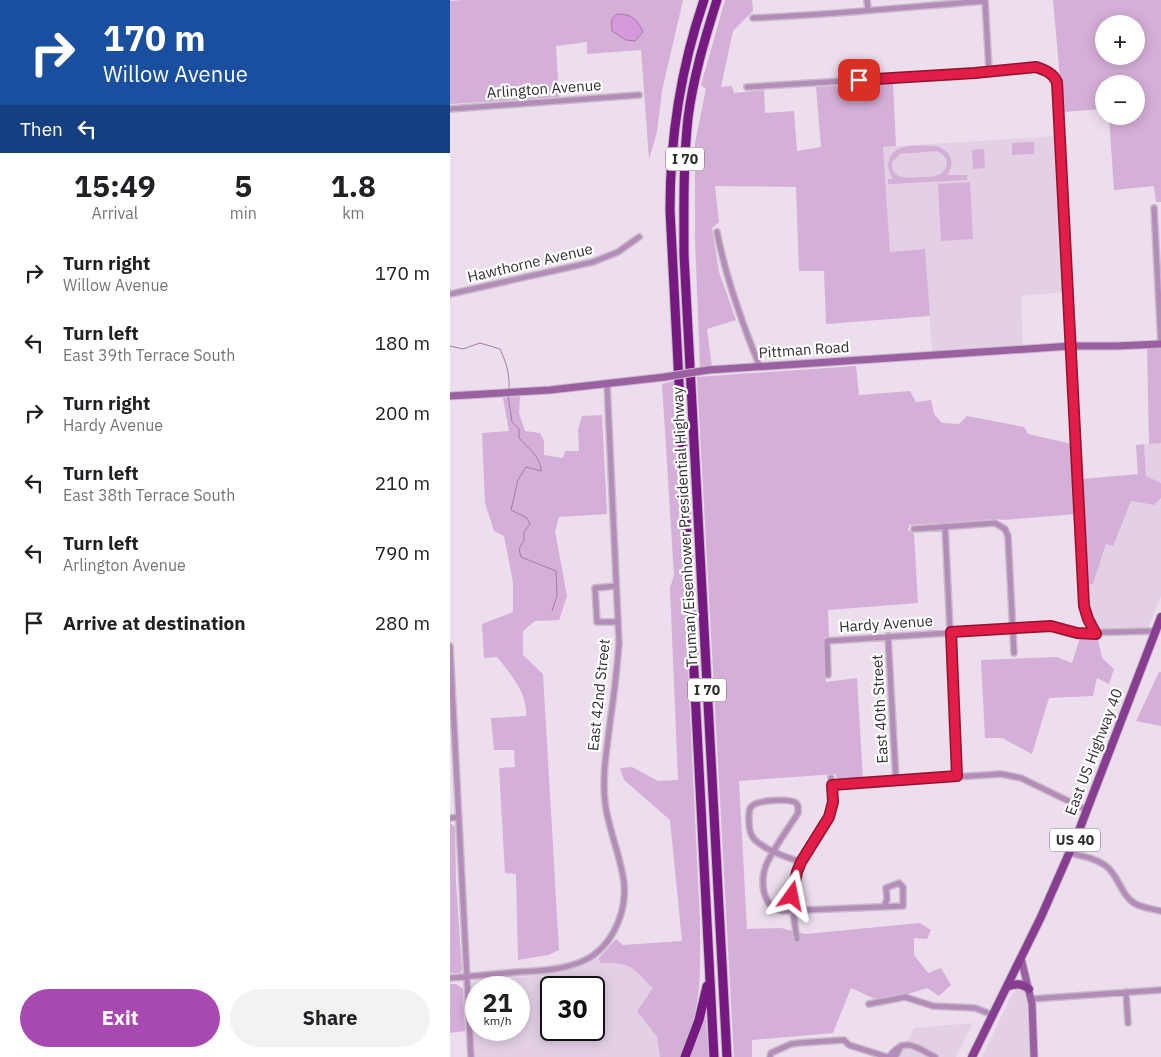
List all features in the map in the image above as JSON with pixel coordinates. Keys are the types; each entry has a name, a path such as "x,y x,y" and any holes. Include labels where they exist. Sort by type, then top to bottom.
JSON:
{"highway":[{"name":"Truman/Eisenhower Presidential Highway","path":"704,0 698,16 679,98 670,167 670,210 714,1057"},
{"name":"Truman/Eisenhower Presidential Highway","path":"717,0 703,44 688,116 683,197 684,255 727,1057"},
{"path":"685,1057 699,1020 710,973"}],"main road":[{"name":"East US Highway 40","path":"972,1057 1021,958 1069,853 1158,631 1161,617"},
{"path":"1007,987 1011,984 1021,984 1029,989"}],"street":[{"path":"867,0 868,10"},
{"path":"753,18 808,16 985,0 989,71"},
{"path":"747,87 1036,67 1045,70 1054,77 1057,82 1084,606 1096,634"},
{"name":"Arlington Avenue","path":"450,109 639,94"},
{"path":"1154,208 1161,344"},
{"path":"717,232 727,278 760,367"},
{"name":"Hawthorne Avenue","path":"450,294 594,262 618,252 639,236"},
{"name":"Pittman Road","path":"450,396 607,384 708,370 1070,346 1161,344"},
{"name":"East 42nd Street","path":"466,976 554,970 579,963 593,956 606,943 617,927 622,912 624,882 608,821 604,783 604,758 619,643 607,384"},
{"path":"914,528 995,523 1003,526 1008,536 1014,653"},
{"path":"945,526 957,776"},
{"path":"616,586 595,588 595,596 597,622 618,622"},
{"name":"Hardy Avenue","path":"828,675 827,641 1051,626 1077,633 1096,634 1158,631"},
{"name":"East 40th Street","path":"888,636 896,780"},
{"path":"450,646 466,976"},
{"path":"832,785 1001,774 1021,778 1087,810"},
{"path":"796,939 792,910 794,886 801,862 829,817 833,802 831,778"},
{"path":"801,862 775,851 756,841 751,836 749,813 751,806 757,803 789,800 798,806 798,813 775,851 765,869 764,885 766,900 770,907 776,910 792,910 858,908 885,905 903,906 903,887 899,883 886,888 887,899 885,905"},
{"path":"450,818 459,817"},
{"path":"1069,853 1093,859 1107,867 1118,879 1126,896 1134,903 1161,910"},
{"path":"1021,958 1031,998 1034,1057"},
{"name":"East 42nd Street","path":"450,978 465,976"},
{"path":"1031,998 1161,990"},
{"path":"1126,992 1128,1023"},
{"path":"869,1004 905,997 933,1006 975,1008 993,1015"},
{"path":"771,1055 791,1044 800,1042 844,1040 849,1045 888,1057 901,1046 912,1045 935,1057"},
{"path":"470,1041 471,1057"},
{"path":"895,1057 901,1046"}],"shaded area":[{"path":"683,0 662,91 657,132 649,159 641,50 587,54 587,42 556,46 559,97 450,104 450,1"},
{"path":"725,0 752,0 753,11 733,31 721,87 732,86 734,93 764,90 765,113 794,111 797,151 821,147 816,87 893,83 896,146 883,147 890,252 925,249 930,316 826,324 824,271 799,271 796,187 715,186 719,222 712,228 719,272 736,320 707,329 712,367 700,367 695,239 695,143 706,89 701,85"},
{"path":"1053,0 1161,0 1161,202 1156,202 1154,186 1114,190 1110,125 1145,125 1145,75 1095,75 1095,110 1063,112"},
{"path":"618,14 634,18 639,24 643,32 635,41 626,40 612,31 612,21"},
{"path":"1056,136 1064,292 1021,296 1023,345 932,352 925,249 890,252 883,147"},
{"path":"1034,142 1034,154 1012,155 1012,143"},
{"path":"909,146 936,146 945,151 951,158 951,166 947,175 967,175 967,180 888,184 888,179 893,179 889,172 889,160 896,150","holes":["937,151 941,153 947,165 944,171 938,175 901,177 892,168 892,162 900,154"]},
{"path":"984,149 985,168 973,169 972,150"},
{"path":"970,182 973,239 941,241 938,184"},
{"path":"1147,345 1161,345 1161,443 1149,444"},
{"path":"856,366 859,395 910,391 916,402 931,400 934,414 942,423 959,424 967,416 1024,427 1028,434 1072,444 1075,514 910,525 908,530 914,534 918,603 828,610 829,637 824,637 826,682 857,678 863,779 837,781 836,774 739,781 747,929 781,928 805,934 920,923 931,930 927,939 914,938 914,955 928,973 941,968 951,985 939,996 927,988 899,997 875,999 851,988 833,1033 752,1040 752,1057 734,1057 697,377"},
{"path":"674,381 700,922 700,974 693,1023 680,1057 660,1057 657,1037 637,1011 653,988 631,967 620,964 601,963 598,959 616,939 623,945 682,941 670,820 624,780 620,768 632,767 658,781 678,780 670,588 674,575 662,384"},
{"path":"520,396 519,413 525,431 540,433 544,441 544,455 563,458 565,451 579,451 578,430 582,416 602,415 607,514 559,517 555,531 567,596 559,620 535,621 523,631 523,655 543,674 559,950 548,955 518,960 516,874 505,873 499,768 515,767 514,750 494,750 491,718 526,716 526,708 517,684 497,657 484,658 482,624 513,612 513,582 504,536 494,531 485,503 482,433 509,431 503,398"},
{"path":"1161,443 1161,483 1146,477 1144,444"},
{"path":"1144,444 1146,476 1161,483 1161,498 1154,505 1131,501 1113,546 1106,544 1093,584 1088,584 1083,479 1138,474 1136,445"},
{"path":"1161,498 1161,596 1147,630 1101,630 1094,621 1090,606 1088,584 1093,584 1106,544 1112,546 1131,501 1154,505"},
{"path":"1080,638 1098,640 1102,658 1114,669 1109,684 1097,678 1093,696 1049,698 1032,754 1002,738 985,738 981,660 1057,657 1072,663"},
{"path":"1159,672 1161,672 1161,726 1136,721"},
{"path":"450,823 455,827 456,882 462,971 459,973 450,973"},
{"path":"596,957 601,963 620,962 629,965 653,988 637,1011 657,1037 660,1057 475,1057 474,1041 530,1041 530,976 559,973 578,967"},
{"path":"450,984 456,984 463,989 465,1031 450,1033"},
{"path":"1020,987 1025,992 1027,1006 1030,1057 982,1057 1012,994"},
{"path":"705,1010 709,1057 689,1057 701,1026"},
{"path":"973,1023 956,1057 899,1057 914,1028"}],"waterway":[{"path":"450,346 463,349 480,343 500,349 507,368 509,389"},
{"path":"508,395 512,422 519,429 519,438 539,461 541,471 526,467 518,480 511,510 527,518 530,524 524,532 524,540 519,549 521,557 556,571 557,596 552,611"}],"route":[{"path":"792,896 801,862 829,817 833,802 832,785 957,776 951,632 1051,626 1077,633 1096,634 1084,606 1057,82 1051,74 1036,67 975,73 859,80"}]}
